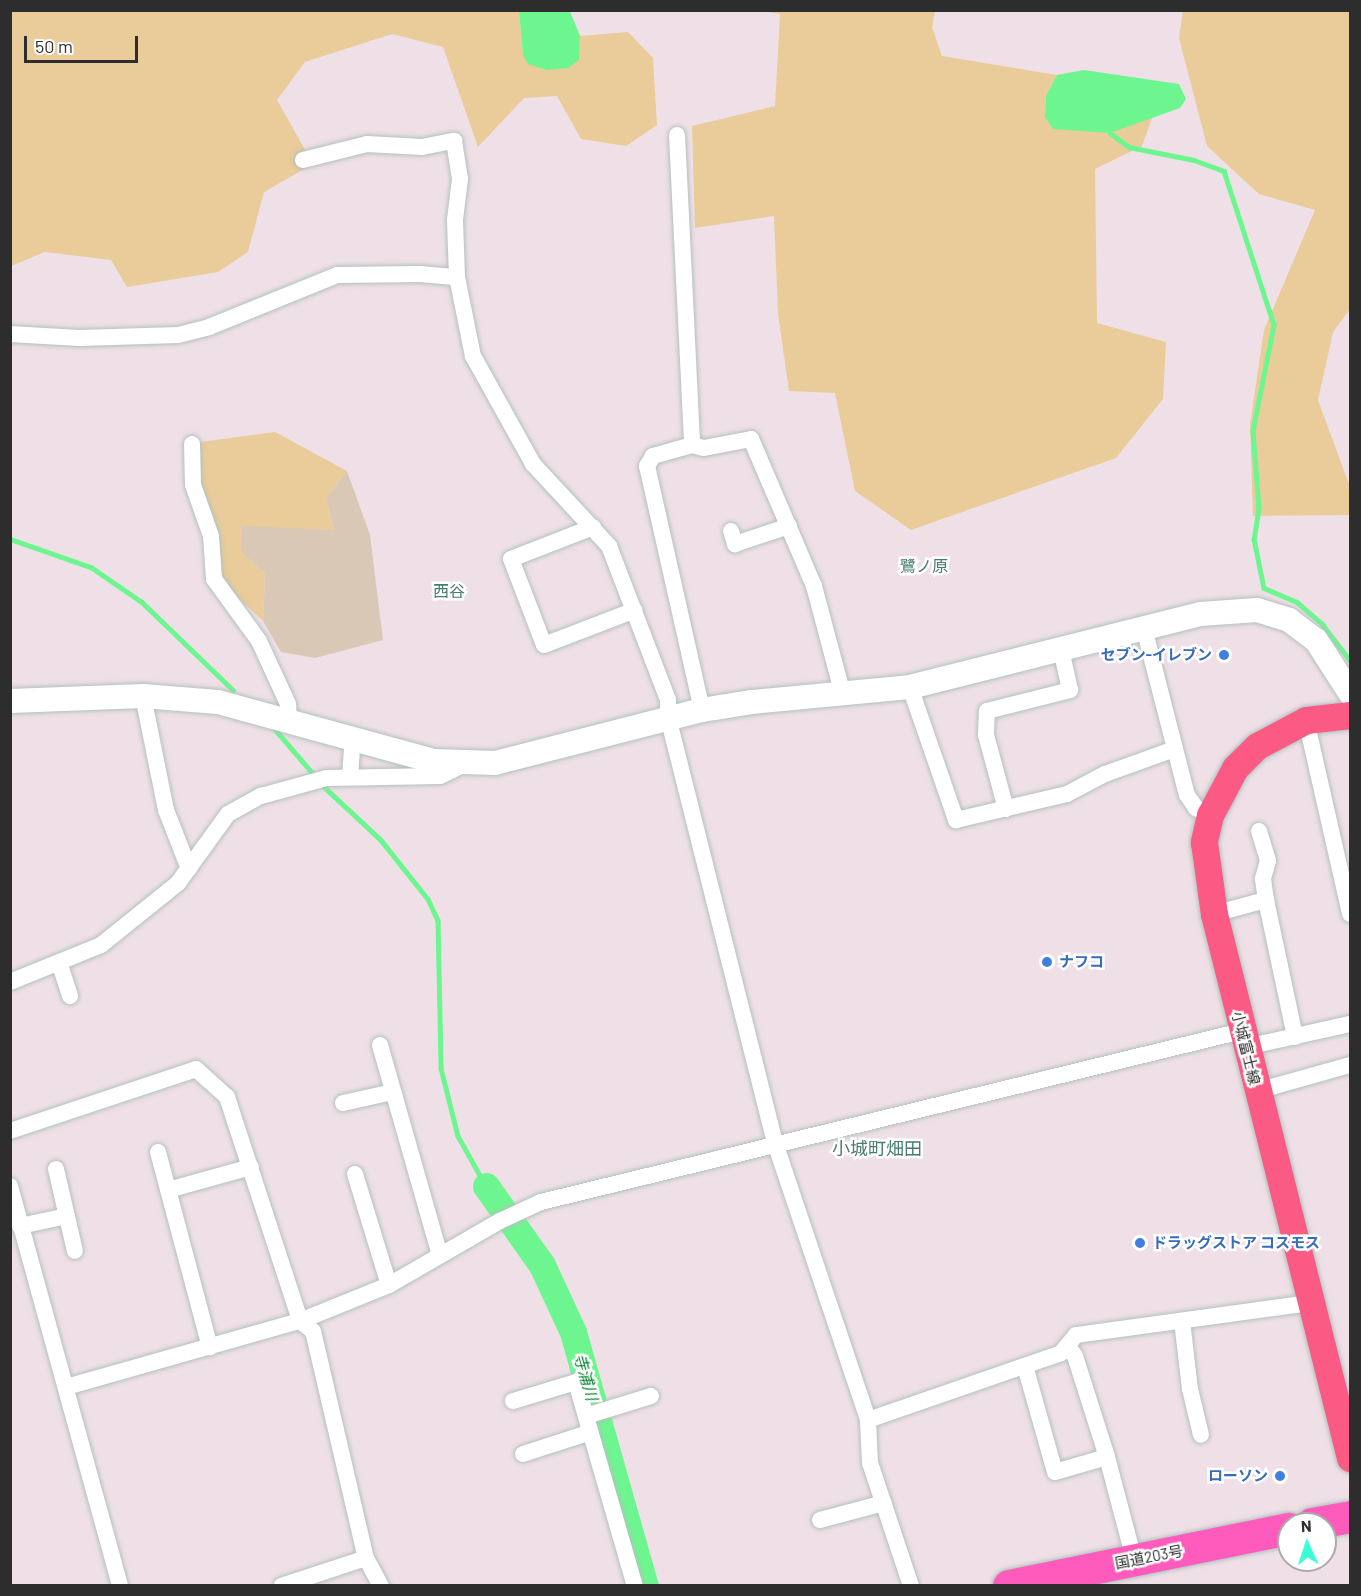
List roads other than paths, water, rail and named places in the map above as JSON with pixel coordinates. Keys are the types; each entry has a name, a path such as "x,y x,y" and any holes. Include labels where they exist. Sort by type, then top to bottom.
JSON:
{"highway":[{"name":"国道203号","path":"1009,1586 1277,1531"}],"main road":[{"name":"小城富士線","path":"1350,715 1306,720 1283,729 1240,762 1210,815 1204,842 1206,881 1350,1458"}],"street":[{"path":"677,135 692,446"},
{"path":"303,160 367,144 422,147 454,141 460,179 455,220 457,278 473,356 533,464 609,546 668,700 668,717 775,1143 868,1420 870,1463 911,1586"},
{"path":"10,334 79,338 178,334 208,327 337,275 420,274 457,278"},
{"path":"702,710 647,466 653,456 692,446 704,448 751,439 814,586 843,695"},
{"path":"192,444 193,485 211,536 214,579 259,641 288,704 289,719"},
{"path":"731,531 735,544 789,526"},
{"path":"593,527 511,559 544,645 635,610"},
{"path":"10,701 143,696 218,702 289,719 434,761 465,764 527,756 668,717 702,710 752,702 910,687 1200,614 1257,610 1290,620 1316,639 1350,693"},
{"path":"1144,628 1187,795 1196,808 1210,815"},
{"path":"1006,809 986,735 987,711 1070,690 1061,649"},
{"path":"910,687 956,820 1067,794 1105,774 1175,749"},
{"path":"143,696 166,810 189,869"},
{"path":"1306,720 1348,885 1350,914"},
{"path":"351,777 353,738"},
{"path":"10,982 101,945 178,883 228,814 261,796 319,780 351,777 440,776 465,764"},
{"path":"1259,831 1268,861 1263,879 1266,900 1295,1037"},
{"path":"1214,914 1266,900"},
{"path":"59,962 70,996"},
{"path":"66,1387 300,1322 389,1285 518,1211 775,1143 1244,1039 1295,1037 1350,1024"},
{"path":"380,1045 440,1255"},
{"path":"1257,1091 1350,1065"},
{"path":"10,1131 196,1069 227,1096 300,1322 313,1331 366,1558 381,1586"},
{"path":"343,1103 393,1092"},
{"path":"158,1152 210,1347"},
{"path":"168,1190 251,1167"},
{"path":"56,1169 75,1251"},
{"path":"355,1174 389,1285"},
{"path":"10,1186 120,1586"},
{"path":"20,1226 67,1216"},
{"path":"868,1420 1025,1365 1068,1346 1076,1335 1311,1302"},
{"path":"1182,1321 1190,1389 1201,1436"},
{"path":"1068,1346 1075,1356 1107,1457 1134,1559"},
{"path":"1025,1365 1054,1472 1107,1457"},
{"path":"513,1401 576,1382 635,1586"},
{"path":"523,1454 651,1396"},
{"path":"820,1520 884,1503"},
{"path":"281,1586 366,1558"}],"waterway":[{"path":"1110,133 1129,147 1194,160 1224,171 1274,325 1253,431 1259,509 1254,539 1264,588 1297,602 1323,625 1350,660"},
{"path":"10,539 91,567 142,602 233,690"},
{"path":"273,727 316,777"},
{"path":"321,784 381,840 428,899 438,920 441,1068 458,1136 486,1186"},
{"name":"寺浦川","path":"486,1186 542,1265 573,1332 645,1586"}],"place":[{"name":"セブン-イレブン","path":"1224,655"},
{"name":"ナフコ","path":"1047,962"},
{"name":"ドラッグストア コスモス","path":"1140,1243"},
{"name":"ローソン","path":"1280,1476"}],"district":[{"name":"鷺ノ原","path":"924,566"},
{"name":"西谷","path":"449,591"},
{"name":"小城町畑田","path":"877,1148"}]}
